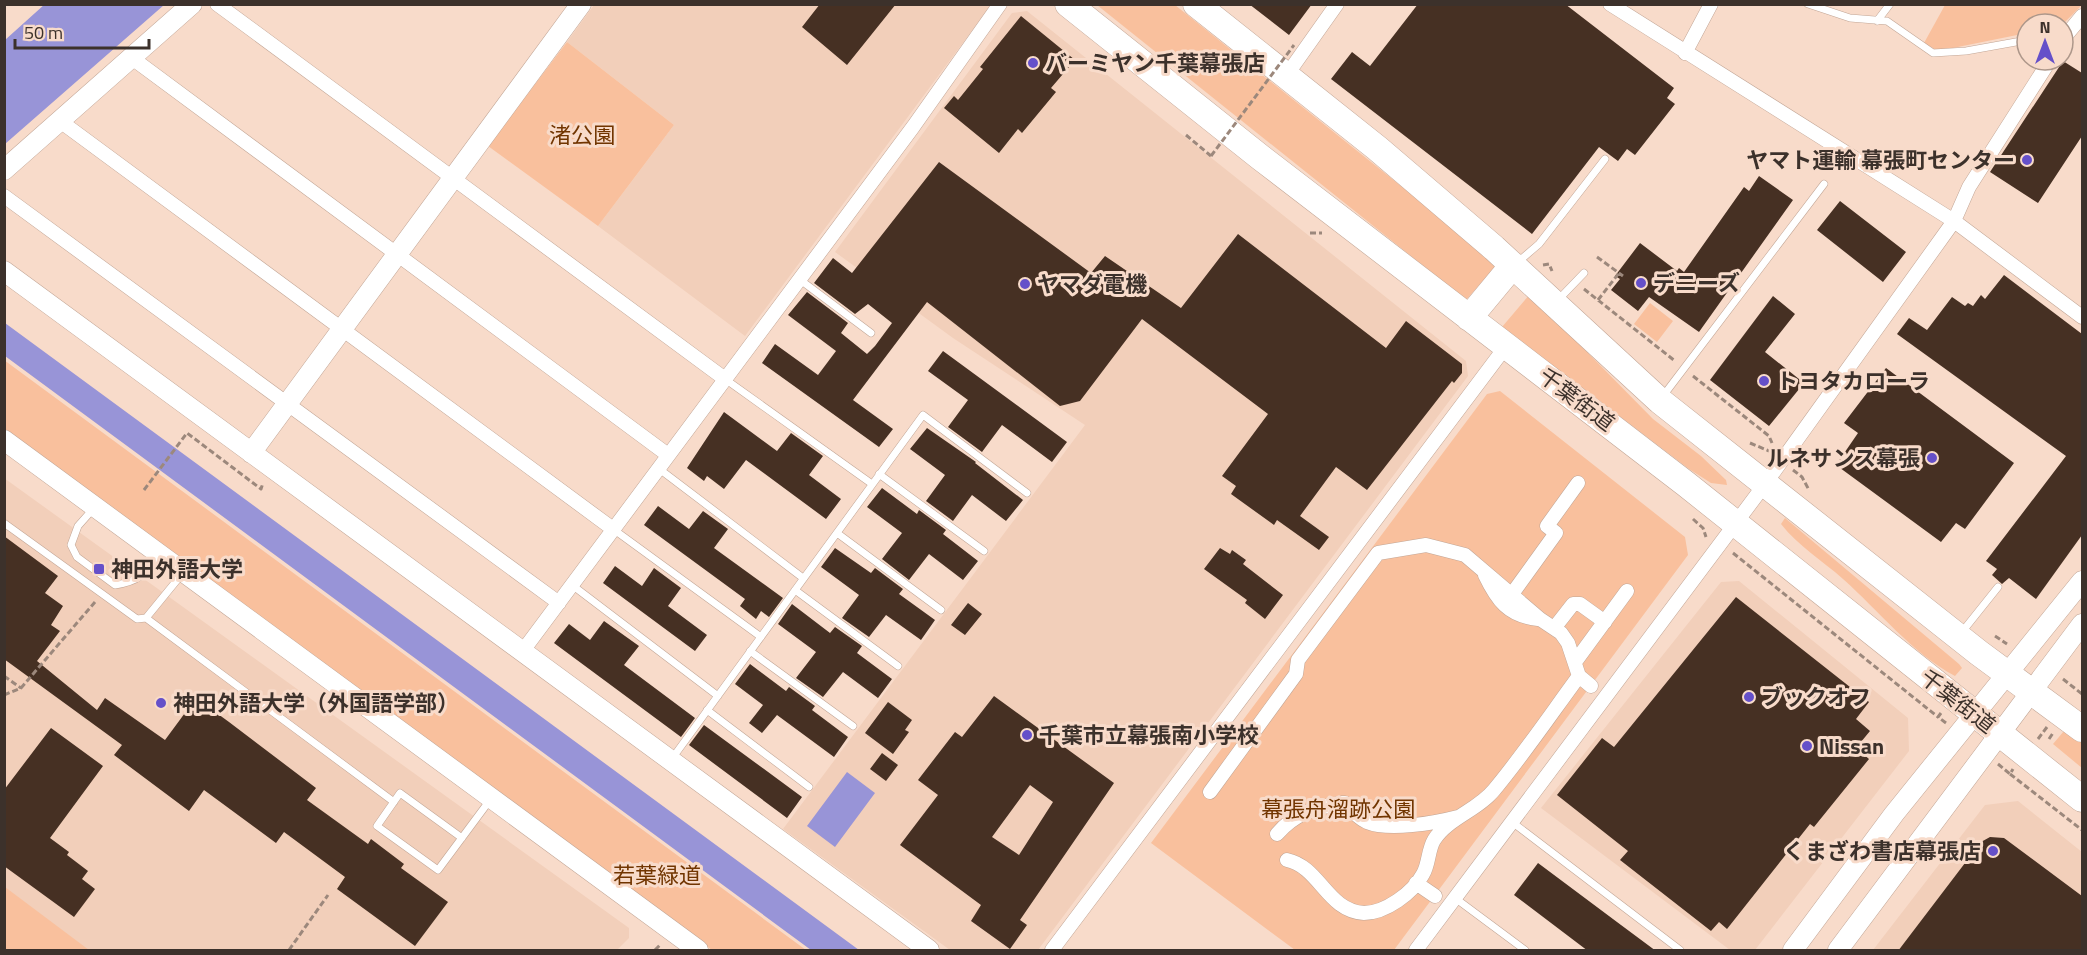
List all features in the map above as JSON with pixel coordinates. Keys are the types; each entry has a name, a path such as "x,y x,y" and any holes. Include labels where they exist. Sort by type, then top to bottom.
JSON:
{"highway":[{"name":"千葉街道","path":"1068,4 1250,150 1507,345 1734,523 2082,800"},
{"path":"1196,4 1377,148 1513,265 1660,401 2007,674 2082,729"},
{"path":"1469,318 1513,265"}],"street":[{"path":"4,170 192,4"},
{"path":"217,4 725,379"},
{"path":"251,453 580,4"},
{"path":"522,652 1000,4"},
{"path":"1286,76 1337,4"},
{"path":"1610,4 1954,221 2082,317"},
{"path":"1685,53 1711,4"},
{"path":"132,58 668,455"},
{"path":"1416,951 1765,484 1954,221 1969,187 2042,72"},
{"path":"60,121 613,530"},
{"path":"4,196 558,603"},
{"path":"4,271 929,951"},
{"path":"1052,951 1507,345"},
{"path":"4,440 698,951"},
{"path":"1512,594 1556,533 1547,526 1578,483"},
{"path":"1210,792 1296,674 1298,660 1378,553 1426,545 1465,555 1540,619 1555,627 1568,644 1577,669 1591,686"},
{"path":"1482,568 1497,599 1504,607 1524,617 1540,619"},
{"path":"1793,951 1894,814 2082,581"},
{"path":"1434,840 1494,790 1627,591"},
{"path":"1555,627 1573,604 1580,604 1605,622"},
{"path":"1838,951 2082,624"},
{"path":"1277,834 1287,822 1303,812 1341,803 1345,803 1367,822 1390,825 1463,816"},
{"path":"1287,860 1303,867 1336,902 1352,911 1363,913 1380,910 1395,902 1424,874 1434,840 1432,831 1425,822"},
{"path":"1416,883 1435,896"}],"lane":[{"path":"1808,4 1850,18 1887,21 1933,53 1966,51 2015,42"},
{"path":"1877,21 1890,4"},
{"path":"1513,265 1539,244 1605,159"},
{"path":"1660,401 1824,184"},
{"path":"1554,304 1584,273"},
{"path":"799,279 871,333"},
{"path":"725,379 872,484"},
{"path":"671,760 922,415 1028,493"},
{"path":"658,468 803,578"},
{"path":"879,474 984,551"},
{"path":"95,507 78,526 71,544 77,557 115,585 131,583 150,570 160,554"},
{"path":"4,523 137,619 146,618 394,802"},
{"path":"613,530 761,637"},
{"path":"837,533 941,610"},
{"path":"146,618 184,572"},
{"path":"572,585 718,696"},
{"path":"1959,636 1998,587"},
{"path":"795,590 898,666"},
{"path":"750,651 853,726"},
{"path":"707,710 809,787"},
{"path":"462,838 400,793 377,826 438,870 462,838 491,798"},
{"path":"1512,822 1680,951"},
{"path":"1455,898 1526,951"}],"path":[{"path":"1186,135 1211,156 1294,45"},
{"path":"1597,257 1623,276"},
{"path":"1598,300 1619,273"},
{"path":"1583,288 1676,362"},
{"path":"1693,376 1769,436 1772,443"},
{"path":"144,490 187,434 261,489 266,479"},
{"path":"1733,553 1938,717"},
{"path":"4,695 21,688 102,594"},
{"path":"4,676 21,688"},
{"path":"2063,679 2082,694"},
{"path":"2010,774 2082,830"},
{"path":"289,951 328,895"},
{"path":"655,951 660,945"}],"shaded area":[{"path":"45,4 164,5 5,144 5,40"},
{"path":"594,5 991,5 745,336 598,226 674,125 567,42"},
{"path":"1027,11 1466,361 1468,376 1038,950 950,950 783,829 1085,425 953,338 835,252 1012,13"},
{"path":"5,323 859,950 811,950 5,356"},
{"name":"神田外語大学（外国語学部）","path":"4,478 629,928 629,938 617,950 5,950"},
{"path":"1739,581 1908,718 1909,751 1755,950 1730,950 1541,808 1721,582"},
{"path":"847,772 875,793 835,847 807,826"},
{"path":"2018,801 2082,852 2082,950 1873,950 1985,805"}],"green space":[{"path":"1097,5 1175,5 1497,263 1496,266 1466,300"},
{"path":"1945,5 2082,5 2075,12 2015,12 2015,35 1938,51 1924,43"},
{"name":"渚公園","path":"567,42 674,125 598,226 488,146"},
{"path":"1530,294 1653,419 1701,456 1726,480 1727,485 1711,483 1689,469 1502,327"},
{"path":"1650,303 1673,321 1657,342 1634,324"},
{"name":"若葉緑道","path":"4,360 806,950 712,950 5,429"},
{"name":"幕張舟溜跡公園","path":"1500,391 1685,537 1688,555 1394,950 1295,950 1151,843 1487,394"},
{"path":"1785,518 1959,664 1962,668 1955,676 1924,656 1843,579 1795,539 1781,524"},
{"path":"2064,731 2082,742 2082,768 2053,744"},
{"path":"5,887 89,950 5,950"}],"building":[{"path":"820,4 896,4 847,65 802,27"},
{"path":"1249,4 1312,4 1289,35"},
{"path":"1418,4 1565,4 1674,88 1667,98 1675,104 1635,155 1627,149 1618,161 1599,147 1532,234 1331,79 1352,52 1370,66"},
{"path":"1021,16 1075,60 1051,88 1056,92 1022,133 1018,129 999,153 944,108 954,96 958,100 983,69 980,67"},
{"path":"2075,69 2082,73 2082,136 2038,203 1990,172 2056,72 2075,72"},
{"path":"939,162 1091,273 1105,256 1181,308 1238,234 1386,348 1406,321 1462,364 1462,373 1454,383 1452,381 1367,490 1336,467 1300,516 1329,537 1319,550 1277,520 1274,525 1231,494 1236,486 1222,476 1268,414 1142,319 1080,401 1060,406 927,302 853,400 893,429 879,447 762,363 775,344 818,375 836,351 788,315 807,292 848,323 841,333 867,354 875,346 892,323 868,304 855,314 814,283 833,258 852,273"},
{"path":"1759,176 1793,200 1699,332 1649,297 1638,311 1611,290 1620,279 1615,276 1640,243 1677,271 1679,268 1684,272 1744,187 1749,191"},
{"path":"1840,201 1906,252 1883,282 1817,230"},
{"path":"2004,275 2082,334 2082,535 2036,599 2009,578 2002,584 1992,575 1997,569 1986,561 2066,456 1897,334 1909,318 1927,330 1952,297 1965,306 1968,303 1973,306 1981,295 1985,299"},
{"path":"1773,296 1795,314 1765,352 1804,383 1769,426 1710,380"},
{"path":"943,351 1067,442 1052,462 1002,425 982,452 948,427 968,400 928,371"},
{"path":"1886,368 2014,463 1965,529 1956,523 1941,542 1836,465 1858,433 1844,423"},
{"path":"724,412 777,451 791,433 823,456 809,475 841,499 826,519 746,460 724,489 707,476 704,481 687,468"},
{"path":"927,428 976,462 1023,500 1006,521 972,495 953,521 926,501 945,475 910,449"},
{"path":"882,488 917,514 919,510 946,530 943,534 978,561 963,580 929,554 909,580 882,559 902,533 867,507"},
{"path":"658,506 689,529 703,511 728,529 714,548 783,598 769,617 761,611 756,619 740,606 745,599 644,525"},
{"path":"4,536 58,576 45,593 63,606 51,625 60,631 37,661 97,710 105,698 165,740 196,698 229,722 316,788 307,800 368,844 371,839 404,864 401,868 448,902 415,946 337,889 345,877 284,832 276,843 204,790 189,811 114,755 122,745 4,659"},
{"path":"835,548 871,573 875,568 903,589 899,594 935,620 921,640 886,615 869,637 842,618 859,595 821,567"},
{"path":"1220,548 1230,554 1232,550 1246,560 1243,564 1283,595 1265,619 1245,603 1247,600 1204,569"},
{"path":"615,566 642,586 654,568 681,588 668,606 707,635 695,651 603,583"},
{"path":"1736,597 1869,702 1856,719 1870,731 1856,748 1869,759 1814,827 1810,824 1727,929 1719,922 1711,931 1620,860 1628,851 1557,795 1602,738 1614,747"},
{"path":"968,603 982,614 965,635 951,625"},
{"path":"792,604 830,633 835,627 862,646 857,653 892,679 878,698 843,672 823,697 796,678 816,652 778,624"},
{"path":"604,621 639,646 624,665 695,718 681,737 554,643 569,624 590,640"},
{"path":"750,664 786,691 789,687 815,706 812,710 848,737 834,757 777,715 762,733 749,723 763,705 735,684"},
{"path":"994,696 1114,783 1020,920 1027,925 1010,949 971,921 981,905 900,845 938,795 918,780 955,732 962,737","holes":["1030,785 1053,802 1019,855 992,837"]},
{"path":"888,702 912,720 905,730 909,732 893,754 865,733"},
{"path":"704,725 802,797 787,818 689,745"},
{"path":"51,728 103,766 50,838 69,852 67,855 88,871 82,879 95,889 74,917 4,866 4,790"},
{"path":"882,753 898,765 886,781 870,769"},
{"path":"1990,837 2004,838 2082,896 2082,951 1898,951 1981,842"},
{"path":"1538,863 1656,951 1588,951 1514,895"}],"place":[{"name":"バーミヤン千葉幕張店","path":"1033,63"},
{"name":"ヤマト運輸 幕張町センター","path":"2027,160"},
{"name":"デニーズ","path":"1641,283"},
{"name":"ヤマダ電機","path":"1025,284"},
{"name":"トヨタカローラ","path":"1764,381"},
{"name":"ルネサンス幕張","path":"1932,458"},
{"name":"神田外語大学","path":"99,569"},
{"name":"ブックオフ","path":"1749,697"},
{"name":"神田外語大学（外国語学部）","path":"161,703"},
{"name":"千葉市立幕張南小学校","path":"1027,735"},
{"name":"Nissan","path":"1807,746"},
{"name":"くまざわ書店幕張店","path":"1993,851"}]}
